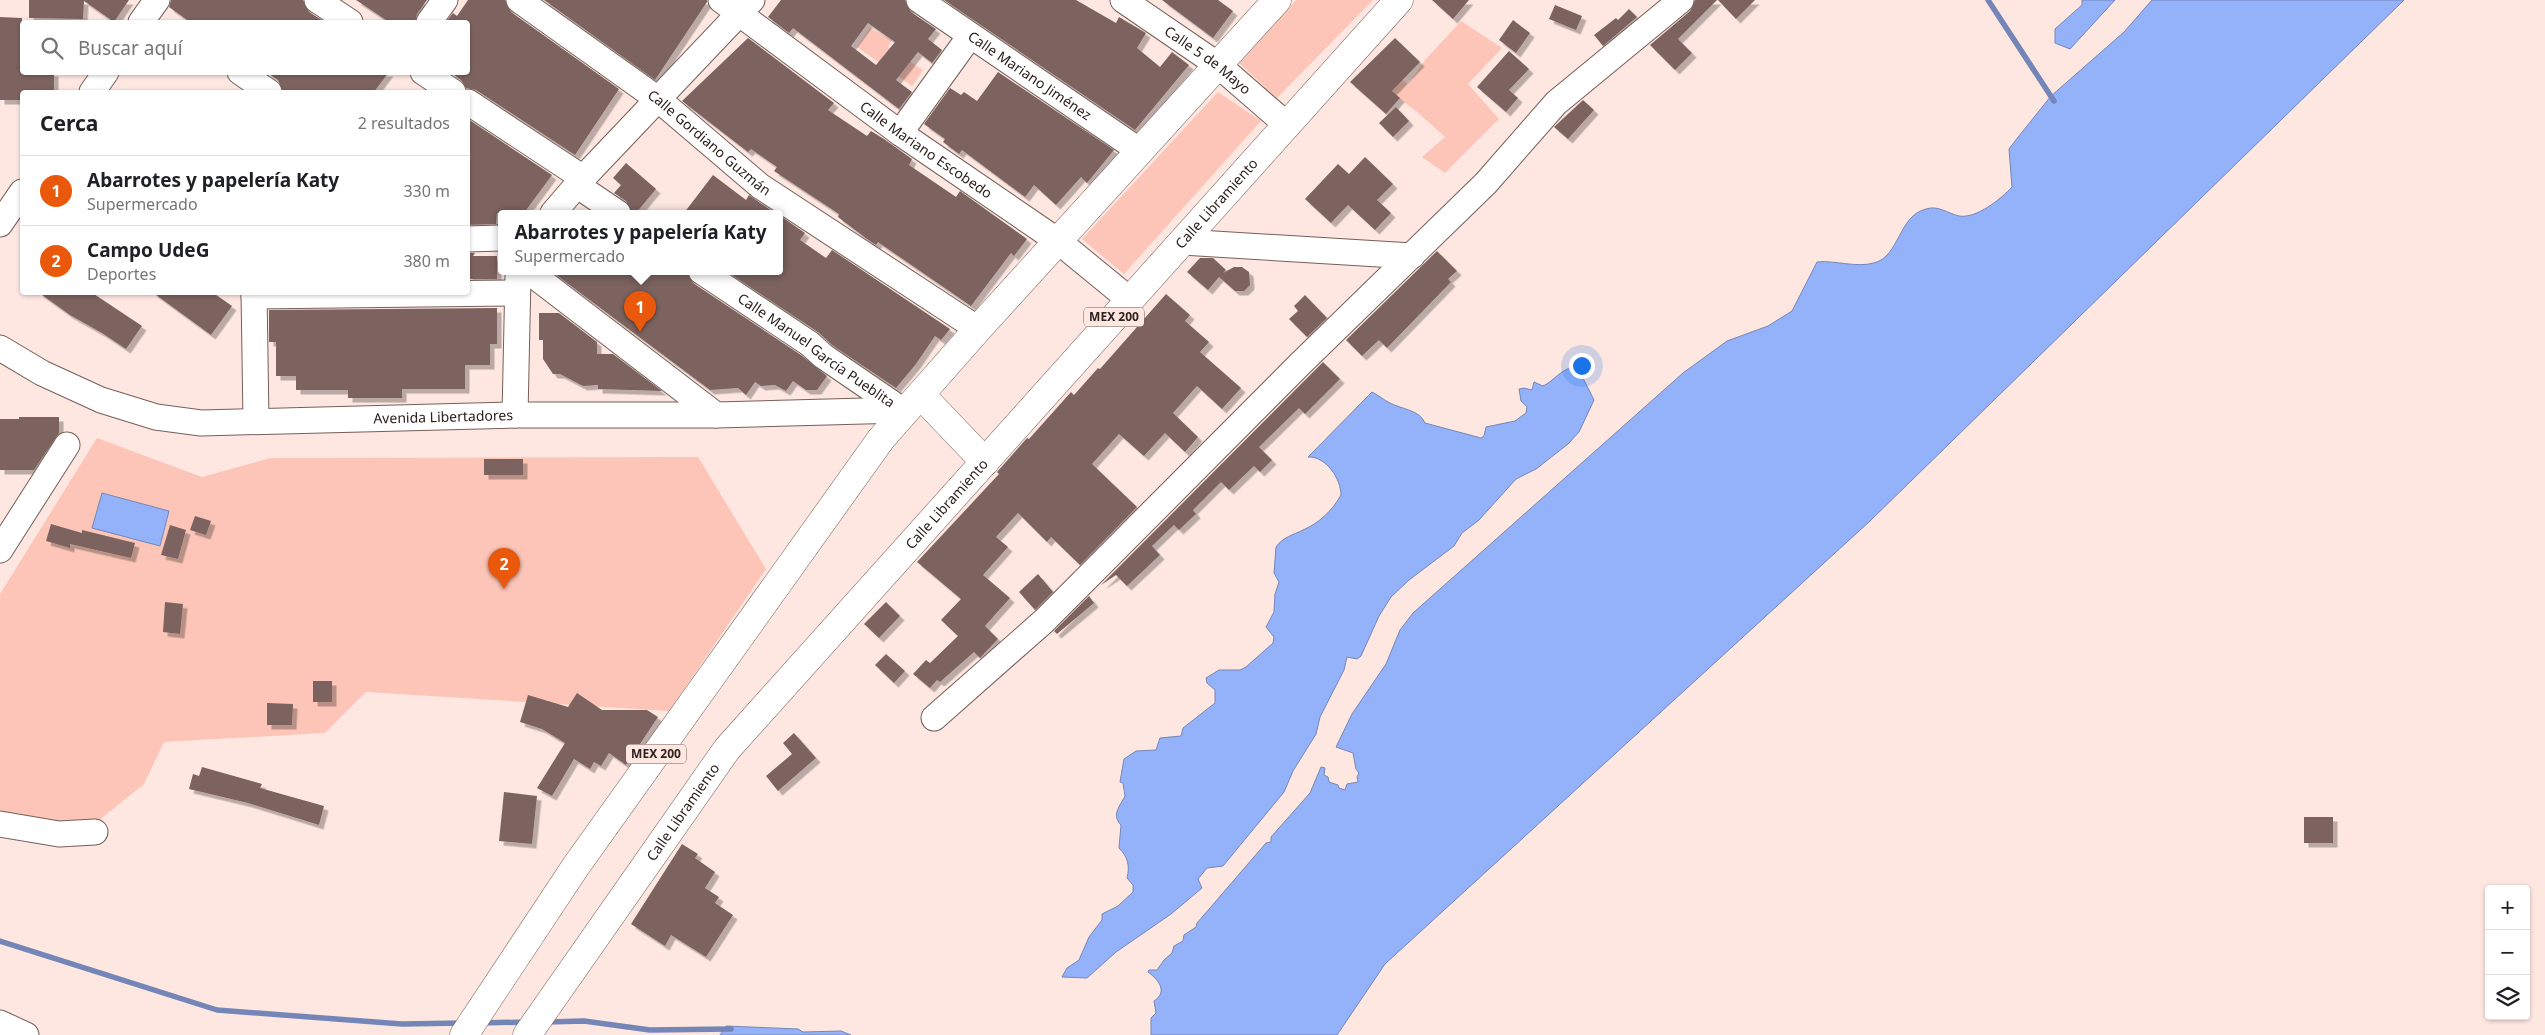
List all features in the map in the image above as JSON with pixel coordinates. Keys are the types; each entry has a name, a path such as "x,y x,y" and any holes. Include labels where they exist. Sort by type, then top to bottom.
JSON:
{"highway":[{"name":"MEX 200","path":"464,1035 576,866 881,439 978,329 1277,0"},
{"name":"Calle Libramiento","path":"527,1035 727,749 1399,0"},
{"path":"909,407 985,462"}],"street":[{"path":"317,0 347,20"},
{"path":"430,20 445,0"},
{"name":"Calle Gordiano Guzmán","path":"519,0 659,100 760,186 978,329"},
{"name":"Calle Mariano Jiménez","path":"920,0 1140,151"},
{"name":"Calle 5 de Mayo","path":"1123,0 1218,65 1287,125"},
{"path":"934,718 1044,621 1301,363 1486,183 1556,104 1681,0"},
{"path":"556,210 659,100 738,4"},
{"name":"Calle Mariano Escobedo","path":"738,4 900,133 1058,241 1130,300"},
{"path":"900,133 970,36"},
{"path":"93,90 104,75"},
{"path":"244,75 266,90"},
{"path":"428,75 450,90"},
{"path":"470,103 581,182 614,210"},
{"path":"0,224 20,195"},
{"path":"470,239 498,238"},
{"path":"1182,242 1412,256"},
{"path":"533,275 716,415"},
{"name":"Calle Manuel García Pueblita","path":"707,275 810,344 823,356 909,407"},
{"path":"470,284 517,282 515,415"},
{"path":"254,295 256,421"},
{"name":"Avenida Libertadores","path":"0,348 42,373 101,400 156,417 201,423 515,415 716,415 909,407"},
{"path":"0,550 67,445"},
{"path":"0,824 60,834 95,832"},
{"path":"0,1023 26,1035"}],"shaded area":[{"path":"1296,0 1373,0 1277,98 1239,63"},
{"path":"1461,21 1502,48 1468,84 1499,119 1445,173 1422,157 1445,137 1416,111 1362,72 1374,62 1408,84 1425,60"},
{"path":"870,28 892,40 888,47 923,70 912,86 857,47"},
{"path":"1218,92 1261,121 1124,274 1082,239"},
{"path":"97,438 202,477 270,458 698,457 766,569 669,711 366,692 325,733 164,742 144,784 88,829 0,815 0,594"}],"water":[{"path":"2082,0 2115,0 2070,49 2055,43 2055,29 2082,5"},
{"path":"2152,0 2404,0 1870,521 1385,964 1337,1035 1151,1035 1151,1018 1156,1013 1154,1001 1161,994 1161,990 1156,979 1148,972 1149,970 1157,970 1172,953 1174,946 1183,941 1184,935 1196,927 1197,923 1266,843 1271,842 1271,837 1310,793 1321,767 1325,768 1324,775 1328,777 1329,782 1338,785 1339,788 1345,790 1347,784 1358,782 1357,777 1359,773 1356,769 1353,753 1336,747 1352,714 1386,664 1400,630 1413,613 1683,373 1727,341 1768,326 1792,311 1817,262 1860,265 1874,263 1883,259 1889,253 1904,227 1917,213 1935,208 1959,216 1966,216 1988,207 2001,197 2012,187 2009,149 2015,141 2051,96 2124,32"},
{"path":"1573,367 1575,374 1583,378 1594,400 1579,432 1568,444 1536,469 1516,479 1479,520 1462,533 1454,546 1409,580 1391,597 1379,616 1361,656 1357,659 1347,657 1344,670 1320,717 1316,734 1293,771 1284,792 1223,866 1207,868 1198,879 1202,888 1171,914 1116,952 1087,978 1062,977 1067,968 1079,960 1089,937 1102,920 1102,914 1118,906 1133,892 1133,885 1127,878 1127,862 1119,848 1121,825 1117,818 1117,810 1125,796 1123,783 1120,782 1124,759 1136,751 1156,750 1160,738 1181,736 1183,728 1215,703 1215,690 1207,683 1206,678 1219,670 1240,670 1246,667 1273,643 1274,637 1266,627 1274,612 1275,594 1279,582 1274,573 1276,547 1285,539 1320,520 1334,506 1341,495 1338,482 1326,464 1321,460 1308,457 1372,392 1390,403 1419,415 1425,423 1481,438 1484,436 1486,427 1515,421 1526,413 1527,407 1521,401 1519,389 1532,390 1534,382 1543,386"},
{"path":"102,493 169,511 160,546 92,528"},
{"path":"726,1026 798,1029 803,1032 841,1031 851,1035 720,1035"}],"building":[{"path":"29,0 129,0 115,20 111,20 84,1 83,19 29,18"},
{"path":"171,0 303,0 309,12 322,20 187,20 169,7"},
{"path":"356,0 427,0 417,14 416,20 386,20"},
{"path":"468,0 505,0 511,12 619,89 575,155 476,90 466,88 461,80 454,75 470,75 470,20 448,20 453,13 457,16"},
{"path":"544,0 707,0 707,2 655,80"},
{"path":"781,0 905,0 911,12 936,29 928,39 942,50 932,63 918,52 896,80 912,92 899,109 793,28 789,33 768,17","holes":["868,23 895,42 876,65 851,46"]},
{"path":"944,0 1076,0 1116,23 1119,17 1146,33 1137,48 1160,67 1172,52 1189,65 1135,130"},
{"path":"1162,0 1218,0 1233,11 1213,38"},
{"path":"1432,0 1469,0 1453,19"},
{"path":"1695,0 1717,0 1678,39 1692,53 1675,70 1650,45 1690,11"},
{"path":"1718,0 1755,0 1736,19"},
{"path":"1555,5 1582,16 1576,30 1549,19"},
{"path":"1629,9 1637,17 1603,46 1594,35 1616,18 1618,20"},
{"path":"0,17 22,18 20,20 20,75 54,75 54,90 20,90 20,100 0,100"},
{"path":"1513,20 1530,33 1516,53 1499,40"},
{"path":"748,38 834,103 828,110 867,136 871,131 884,139 912,159 909,165 956,197 960,191 1027,239 1014,256 1011,253 971,306 878,242 876,245 867,239 838,217 839,214 774,171 777,167 751,149 748,152 682,101"},
{"path":"1395,38 1420,62 1392,91 1400,98 1386,114 1350,82"},
{"path":"1509,51 1529,69 1509,90 1518,98 1506,112 1477,87"},
{"path":"998,72 1114,150 1087,183 1081,177 1056,205 1034,185 1025,197 962,150 959,154 943,142 945,139 924,124 950,88 961,95 964,92 977,101"},
{"path":"270,75 387,75 376,90 282,90 278,80"},
{"path":"1583,100 1594,110 1568,139 1554,127"},
{"path":"1396,107 1409,121 1393,137 1379,123"},
{"path":"470,120 552,175 526,210 498,210 496,224 470,225"},
{"path":"1365,157 1393,184 1377,200 1391,213 1375,230 1348,205 1331,223 1305,199 1338,164 1349,174"},
{"path":"626,163 656,189 638,210 630,210 626,201 614,193 621,185 613,178"},
{"path":"713,175 746,200 749,195 771,210 686,210"},
{"path":"783,218 805,233 800,240 826,258 832,250 950,329 941,340 935,336 916,364 896,388 832,345 818,332 732,275 783,275"},
{"path":"1437,251 1457,271 1448,279 1451,282 1387,348 1379,340 1362,356 1346,340"},
{"path":"470,253 475,253 473,256 497,256 497,279 470,279"},
{"path":"1200,258 1213,258 1226,270 1223,273 1234,267 1242,267 1249,272 1250,285 1244,291 1235,291 1219,277 1208,290 1187,272"},
{"path":"556,275 689,275 693,283 801,355 827,376 817,390 806,390 793,381 786,391 775,385 761,386 755,382 746,395 738,388 710,390"},
{"path":"1166,294 1190,315 1185,321 1209,342 1200,352 1241,388 1222,409 1197,386 1173,413 1198,437 1185,452 1165,433 1144,456 1119,434 1092,464 1137,507 1080,565 1051,537 1047,542 1018,513 996,537 1008,547 983,575 1010,598 985,626 998,639 980,658 974,652 940,682 937,680 930,688 913,674 926,660 930,663 958,636 941,620 961,599 917,562 999,474 997,472 1027,438 1029,439 1071,392 1074,395 1098,368 1100,369"},
{"path":"42,295 96,295 142,326 126,349 70,315"},
{"path":"156,295 216,295 232,306 211,335"},
{"path":"1305,295 1327,318 1307,337 1289,319 1298,311 1294,306"},
{"path":"497,308 497,344 490,344 490,365 465,365 465,389 402,389 402,398 348,398 348,390 296,390 296,376 276,376 276,342 269,342 269,310"},
{"path":"539,313 559,313 597,342 597,354 613,354 662,391 598,389 598,385 583,386 560,374 553,374 543,359 543,340 539,340"},
{"path":"1323,362 1340,379 1305,414 1299,408 1259,447 1272,460 1260,472 1254,466 1229,490 1221,482 1193,510 1196,514 1179,530 1174,525 1152,546 1160,555 1127,586 1116,575 1101,585"},
{"path":"19,417 59,417 59,433 34,470 0,470 0,419 19,419"},
{"path":"484,459 523,459 523,475 484,475"},
{"path":"195,516 211,521 206,535 190,530"},
{"path":"51,524 82,533 82,530 135,543 131,558 70,544 70,548 46,541"},
{"path":"170,525 186,530 178,559 161,555"},
{"path":"1038,574 1053,592 1035,610 1019,592"},
{"path":"1089,596 1094,603 1057,634 1054,631"},
{"path":"165,602 183,604 180,634 163,632"},
{"path":"886,602 900,616 879,638 864,624"},
{"path":"886,654 905,671 894,683 875,665"},
{"path":"313,681 332,681 332,702 313,702"},
{"path":"577,693 602,710 647,710 658,717 626,765 609,753 601,766 594,762 590,769 574,759 552,796 537,788 565,743 542,729 520,722 528,695 568,707"},
{"path":"267,703 293,704 292,725 267,725"},
{"path":"794,733 816,758 778,791 766,776 792,754 783,743"},
{"path":"202,767 262,784 260,788 324,806 319,825 248,803 189,789 193,774 199,776"},
{"path":"504,792 537,796 532,844 499,841"},
{"path":"2304,817 2333,817 2333,843 2304,843"},
{"path":"682,844 698,854 695,858 715,872 705,888 719,897 715,903 733,915 706,957 671,935 665,946 631,924"}],"waterway":[{"path":"1988,0 2054,101"},
{"path":"0,941 217,1010 402,1024 462,1023"},
{"path":"546,1022 584,1021 650,1030 731,1029"},
{"path":"481,1023 527,1022"}],"place":[{"name":"Abarrotes y papelería Katy","path":"640,332"},
{"name":"Campo UdeG","path":"504,589"}]}
